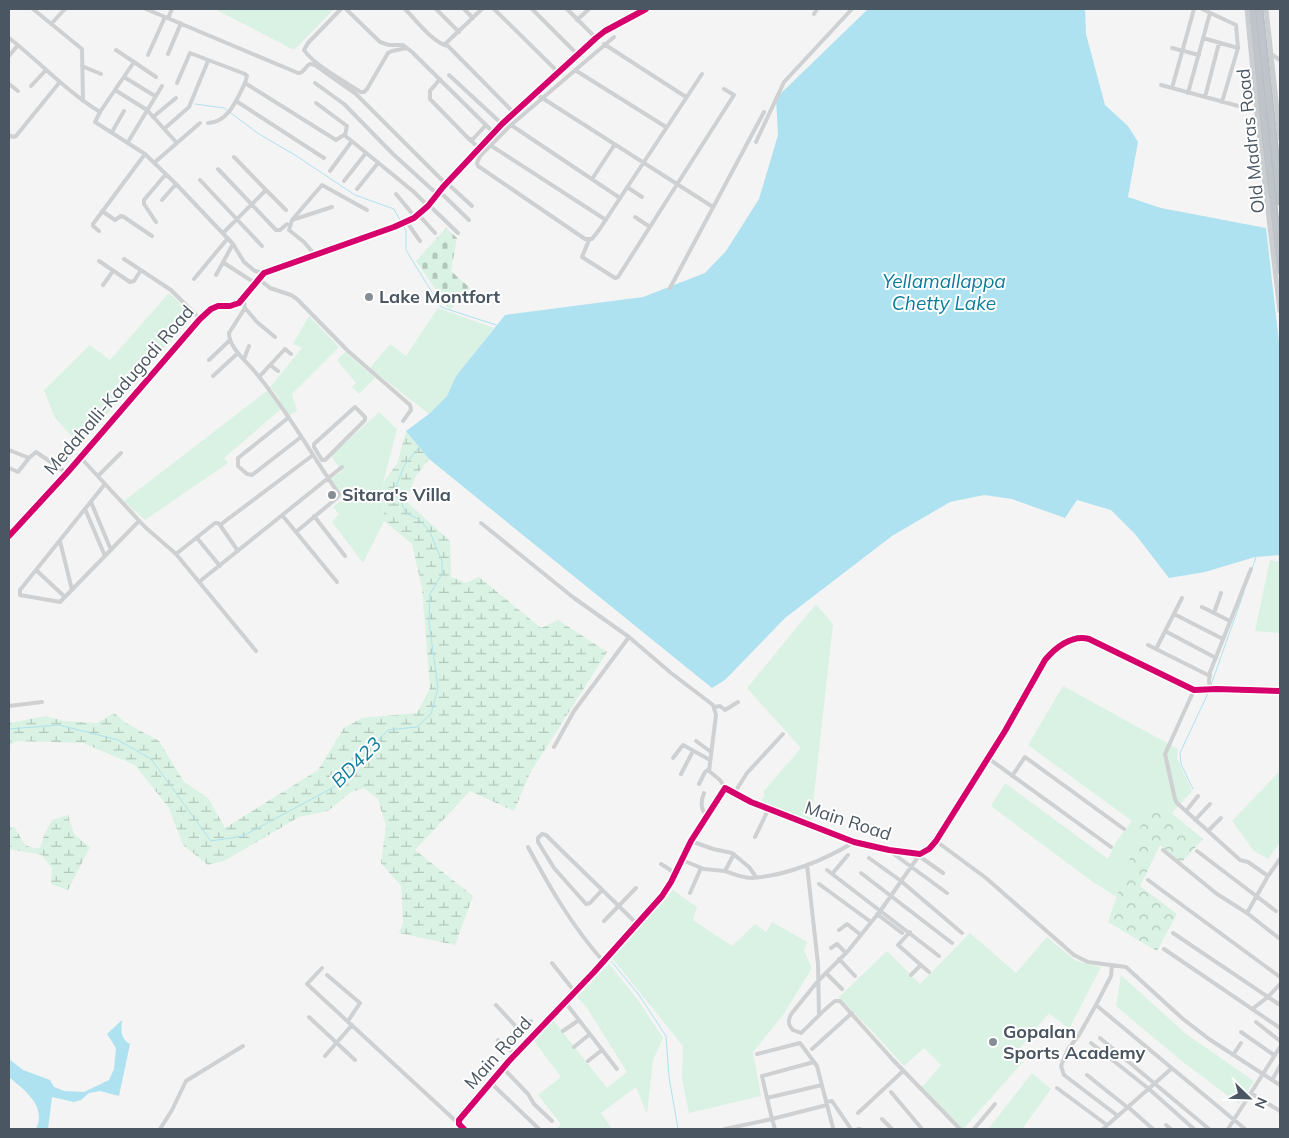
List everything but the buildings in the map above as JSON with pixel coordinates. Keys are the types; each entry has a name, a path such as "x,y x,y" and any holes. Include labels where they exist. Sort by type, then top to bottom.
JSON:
{"highway":[{"name":"Old Madras Road","path":"1252,9 1278,267"},
{"name":"Old Madras Road","path":"1259,9 1280,201"}],"main road":[{"path":"1247,9 1257,111 1278,267 1280,311"},
{"path":"1266,9 1280,138"}],"street":[{"path":"33,9 82,49 83,101"},
{"path":"146,9 298,73 303,72 308,64 315,65 356,94 394,134 472,206"},
{"path":"148,55 172,9"},
{"path":"342,9 308,43 304,50 311,58 338,78 364,92 388,53 392,50 406,48"},
{"path":"346,9 380,42 389,45 403,44 494,132"},
{"path":"406,9 431,35 448,46 514,113"},
{"path":"436,9 459,32"},
{"path":"464,9 473,18"},
{"path":"444,45 482,9"},
{"path":"494,9 559,73"},
{"path":"532,9 578,55"},
{"path":"567,9 596,38"},
{"path":"577,20 589,9"},
{"path":"274,337 245,308 243,298 264,273 416,216 429,205 502,124 596,38 605,31 646,9"},
{"path":"814,14 817,9"},
{"path":"756,142 784,82 852,9"},
{"path":"1172,88 1194,9"},
{"path":"1202,9 1236,25 1238,48 1222,102"},
{"path":"51,24 62,10"},
{"path":"1188,92 1210,13"},
{"path":"168,54 181,23"},
{"path":"589,240 478,166 477,163 478,159 490,145 511,125 614,36"},
{"path":"9,38 59,83 100,112"},
{"path":"1203,38 1238,48"},
{"path":"1204,97 1220,43"},
{"path":"604,44 686,97"},
{"path":"9,56 18,45"},
{"path":"1172,48 1199,55"},
{"path":"116,50 156,76"},
{"path":"177,82 190,53 245,74 245,82 236,101 225,117 216,122 208,123"},
{"path":"1271,54 1280,60"},
{"path":"164,129 189,107 208,60"},
{"path":"134,62 94,122 145,154 228,238 244,262 255,271 264,273"},
{"path":"82,66 101,74"},
{"path":"31,86 46,70"},
{"path":"575,70 666,127"},
{"path":"702,74 606,220 592,240 589,240 582,257 617,278 734,95 724,89"},
{"path":"449,75 502,124"},
{"path":"124,77 155,96"},
{"path":"440,79 430,91 430,99 479,148"},
{"path":"245,82 336,140 345,135 348,128 346,125 316,103"},
{"path":"9,135 16,136 59,83"},
{"path":"315,83 344,104 393,154 468,220"},
{"path":"9,84 18,92"},
{"path":"1161,85 1257,111"},
{"path":"128,142 162,86"},
{"path":"116,90 147,110 176,142"},
{"path":"536,94 713,207"},
{"path":"153,117 176,98"},
{"path":"236,101 324,158"},
{"path":"112,132 124,111"},
{"path":"670,288 764,112"},
{"path":"154,163 200,123"},
{"path":"470,139 473,139 486,125"},
{"path":"511,125 620,198"},
{"path":"345,135 429,205 458,234"},
{"path":"330,171 352,141"},
{"path":"592,179 615,144"},
{"path":"490,145 606,220"},
{"path":"344,182 366,153"},
{"path":"99,231 93,224 145,154"},
{"path":"234,157 286,210"},
{"path":"357,189 378,163"},
{"path":"218,169 276,230 280,230 287,224"},
{"path":"156,222 144,204 144,200 166,174"},
{"path":"200,180 262,246"},
{"path":"162,200 176,184"},
{"path":"315,255 304,242 289,230 292,220 322,185 367,210"},
{"path":"627,187 642,197"},
{"path":"223,234 266,190"},
{"path":"396,194 416,216 436,233"},
{"path":"292,220 332,207"},
{"path":"102,211 115,220 121,216 124,217 152,236"},
{"path":"635,217 650,226"},
{"path":"406,221 420,241"},
{"path":"194,279 228,238"},
{"path":"216,275 233,244"},
{"path":"124,259 171,290 200,319"},
{"path":"99,260 131,282 141,270"},
{"path":"224,263 255,283"},
{"path":"103,285 113,271"},
{"path":"259,279 270,288 297,299 342,345 410,405 411,410 403,420"},
{"name":"Medahalli-Kadugodi Road","path":"9,536 67,473 200,319 211,309 239,303 243,298"},
{"path":"245,308 228,333 230,340 238,353 271,390 339,496 296,532"},
{"path":"209,360 230,340"},
{"path":"244,359 248,346"},
{"path":"259,377 285,349 292,354"},
{"path":"213,376 238,353"},
{"path":"270,365 278,371"},
{"path":"220,526 313,453 315,443 355,407 366,417 324,460 313,453"},
{"path":"288,418 238,458 238,466 247,474 252,475 301,438"},
{"path":"9,450 29,458"},
{"path":"9,468 18,472 35,452 67,473"},
{"path":"98,476 121,453"},
{"path":"80,457 139,521 176,554 256,650"},
{"path":"199,582 342,467"},
{"path":"106,484 20,590 20,595 58,602 139,521"},
{"path":"91,502 111,550"},
{"path":"85,509 105,556"},
{"path":"282,515 337,582"},
{"path":"314,516 345,556"},
{"path":"176,554 214,523 218,522 238,551"},
{"path":"481,523 574,598 629,637 715,707 716,715 709,770 710,773 720,780 725,788"},
{"path":"196,538 220,566"},
{"path":"60,541 72,590"},
{"path":"1210,689 1210,676 1216,658 1250,569"},
{"path":"36,570 65,597"},
{"path":"1214,613 1221,593"},
{"path":"1156,649 1182,598"},
{"path":"1202,607 1230,621"},
{"path":"1174,614 1224,639"},
{"path":"1165,631 1216,658"},
{"path":"554,747 574,711 629,637"},
{"path":"960,1129 903,1070 844,1004 837,1000 801,1033 793,1030 789,1024 789,1018 818,981 846,953 878,914 919,855 929,850 936,841 988,758 1045,660 1060,645 1078,638 1089,639 1194,690 1280,691"},
{"path":"1148,645 1210,676"},
{"path":"1194,690 1165,754 1174,799 1176,803 1240,860 1248,862 1268,876"},
{"path":"9,706 42,702"},
{"path":"715,707 720,706 726,710 738,702"},
{"path":"735,792 747,773 783,734"},
{"path":"696,741 711,752"},
{"path":"673,758 682,744 710,760"},
{"path":"680,774 693,751"},
{"path":"1012,776 1026,757 1124,828"},
{"path":"988,758 1111,847"},
{"path":"699,784 706,770 709,770"},
{"name":"Main Road","path":"459,1124 459,1120 490,1082 662,896 691,841 725,788 768,810 854,842 919,855"},
{"path":"704,793 701,804 703,812 707,817"},
{"path":"1186,811 1198,796"},
{"path":"1195,820 1210,804"},
{"path":"755,838 768,810"},
{"path":"1208,831 1221,818"},
{"path":"602,890 590,903 586,904 554,868 538,842 538,838 542,834 546,835 637,924"},
{"path":"691,841 734,854 752,870 756,877"},
{"path":"936,841 986,878 1074,955 1088,962 1126,967 1183,1019 1233,1055 1280,1085"},
{"path":"682,860 701,868 756,877 787,872 807,865 834,854 854,842"},
{"path":"528,847 552,893 603,961"},
{"path":"889,850 947,893"},
{"path":"1163,850 1217,894 1247,913 1280,940"},
{"path":"1197,851 1276,911"},
{"path":"725,872 734,854"},
{"path":"832,874 848,855"},
{"path":"919,855 943,873"},
{"path":"869,858 901,881 962,933"},
{"path":"1247,913 1280,859"},
{"path":"661,864 675,873"},
{"path":"807,865 818,964 819,1015"},
{"path":"690,893 701,868"},
{"path":"827,870 939,956"},
{"path":"861,873 952,944"},
{"path":"1148,880 1280,977"},
{"path":"819,884 871,922"},
{"path":"604,921 636,888"},
{"path":"878,914 902,933"},
{"path":"839,930 847,924 861,935"},
{"path":"910,932 898,945 929,972"},
{"path":"1173,933 1280,1005"},
{"path":"831,948 837,944 846,953"},
{"path":"1164,949 1280,1028"},
{"path":"839,959 855,976"},
{"path":"552,963 575,992"},
{"path":"910,975 921,965"},
{"path":"1112,965 1111,976 1079,1035 1070,1045 1061,1066 1064,1075 1118,1116"},
{"path":"322,968 307,984 464,1129"},
{"path":"826,972 842,989"},
{"path":"327,975 360,1003 348,1021"},
{"path":"1252,1009 1268,997 1280,984"},
{"path":"565,1002 617,1069"},
{"path":"1097,1003 1096,1005 1171,1069 1245,1129"},
{"path":"496,1005 520,1031"},
{"path":"812,1049 852,1013"},
{"path":"309,1017 355,1060"},
{"path":"562,1031 579,1020"},
{"path":"506,1046 531,1021"},
{"path":"1256,1022 1280,1041"},
{"path":"325,1056 352,1025"},
{"path":"1242,1032 1280,1065 1272,1080"},
{"path":"574,1046 590,1034"},
{"path":"1100,1038 1210,1129"},
{"path":"498,1040 515,1054"},
{"path":"757,1054 800,1043 817,1066 832,1129 838,1129"},
{"path":"1091,1043 1149,1089 1194,1129"},
{"path":"1233,1055 1241,1043"},
{"path":"160,1129 172,1110 186,1081 243,1046"},
{"path":"1228,1129 1280,1047"},
{"path":"588,1061 602,1050"},
{"path":"775,1129 762,1076 814,1062"},
{"path":"503,1068 528,1094 534,1104 552,1121"},
{"path":"1103,1129 1171,1069"},
{"path":"858,1113 903,1070"},
{"path":"1087,1076 1128,1107 1149,1128"},
{"path":"490,1082 539,1129"},
{"path":"767,1098 822,1085"},
{"path":"1057,1088 1107,1126"},
{"path":"891,1092 922,1129"},
{"path":"1254,1095 1280,1112"},
{"path":"725,1129 772,1119 832,1101 851,1129"},
{"path":"974,1129 995,1104"},
{"path":"882,1119 892,1129"},
{"path":"1166,1125 1171,1129"}],"green space":[{"path":"215,9 334,9 294,50"},
{"path":"446,228 457,238 451,271 471,289 450,310 416,261"},
{"path":"169,293 193,315 80,445 55,418 44,390 90,345 110,360"},
{"path":"438,308 494,328 456,376 447,396 429,414 370,368 390,344 406,356"},
{"path":"309,316 339,347 292,394 297,411 288,416 277,395 270,387 302,348 293,344"},
{"path":"345,352 375,378 359,394 352,387 356,383 337,360"},
{"path":"268,390 281,409 224,458 228,463 145,520 124,501"},
{"path":"379,412 397,429 383,483 384,521 363,563 332,522 339,514 333,507 342,500 330,479 342,471 331,456"},
{"path":"406,431 429,459 416,476 406,501 450,541 451,577 466,583 479,577 541,628 558,620 607,652 530,773 514,811 470,791 415,850 473,896 455,945 399,933 403,923 401,886 381,863 386,826 378,799 364,788 351,792 328,811 299,817 224,861 208,865 183,845 169,808 135,765 83,743 16,741 9,746 9,723 46,716 64,721 97,723 114,713 126,723 159,741 184,782 208,798 225,828 318,770 344,728 362,718 417,713 430,688 422,588 412,544 384,521 383,483 397,464"},
{"path":"1270,560 1280,562 1280,633 1255,631"},
{"path":"816,604 833,624 811,822 761,801 765,794 763,792 801,748 747,688"},
{"path":"1063,686 1178,749 1177,758 1192,791 1172,813 1151,796 1117,897 1093,882 991,806 1005,783 1108,859 1116,842 1132,821 1028,745"},
{"path":"1280,771 1280,842 1268,859 1254,851 1232,821"},
{"path":"1151,796 1203,839 1181,863 1160,845 1140,886 1177,914 1157,951 1108,922"},
{"path":"68,815 74,834 90,847 68,890 51,884 52,868 42,855 9,849 9,827 14,827 26,845 40,848 52,820"},
{"path":"673,890 697,907 693,920 732,946 755,924 766,932 772,922 807,942 804,951 812,968 783,1015 753,1052 761,1096 689,1113 682,1079 683,1046 612,958"},
{"path":"970,933 1016,973 1047,937 1076,961 1101,967 1069,1029 1049,1013 1015,1054 1023,1062 963,1129 922,1087 941,1065 924,1048 904,1066 839,997 887,951 920,984"},
{"path":"609,964 638,1000 663,1038 653,1060 647,1114 636,1087 601,1113 612,1129 556,1129 561,1124 538,1095 561,1077 534,1041 553,1020 607,1088 627,1072 587,1008 577,997"},
{"path":"1121,975 1186,1034 1254,1081 1239,1104 1183,1062 1116,1006"},
{"path":"1032,1073 1051,1089 1022,1129 989,1128"}],"water":[{"name":"Yellamallappa Chetty Lake","path":"868,9 1085,9 1086,34 1105,105 1128,126 1138,142 1128,197 1161,208 1266,228 1280,351 1280,555 1255,557 1205,572 1169,578 1135,534 1111,510 1077,500 1065,518 1012,499 984,495 950,502 892,536 785,618 725,680 712,688 429,459 406,431 429,414 447,396 456,376 505,315 643,297 705,273 726,251 759,199 778,135 776,98"},
{"path":"122,1020 121,1030 123,1036 130,1044 119,1096 100,1091 89,1093 81,1100 74,1102 52,1097 48,1129 36,1129 39,1113 36,1105 27,1093 9,1077 9,1059 23,1070 50,1080 54,1087 64,1091 84,1092 109,1080 114,1069 116,1048 107,1034"}],"waterway":[{"path":"195,104 224,108 228,111"},
{"path":"231,113 259,134 295,155 355,195 394,209 406,231 406,250 441,307 496,325"},
{"name":"BD423","path":"9,729 59,725 118,740 151,759 211,841 243,836 334,787 388,730 417,727 431,714 438,688 429,622 430,594 442,574 442,561 429,530 418,519 406,513 395,489 404,466 420,446"},
{"path":"1252,569 1256,557"},
{"path":"1211,685 1244,592"},
{"path":"1193,789 1181,764 1180,753 1209,691"},
{"path":"611,961 639,995 666,1036 669,1077 678,1129"}],"cycle path":[{"path":"9,536 67,473 200,319 211,309 239,303 264,273 394,227 414,218 428,206 443,187 502,124 596,38 605,31 646,9"},
{"path":"464,1129 459,1124 459,1120 509,1061 594,972 662,896 691,841 725,788 751,802 854,842 889,850 920,854 929,849 936,841 1005,731 1045,660 1070,640 1076,638 1089,639 1194,690 1280,691"}],"place":[{"name":"Lake Montfort","path":"369,297"},
{"name":"Sitara's Villa","path":"332,495"},
{"name":"Gopalan Sports Academy","path":"993,1042"}]}
